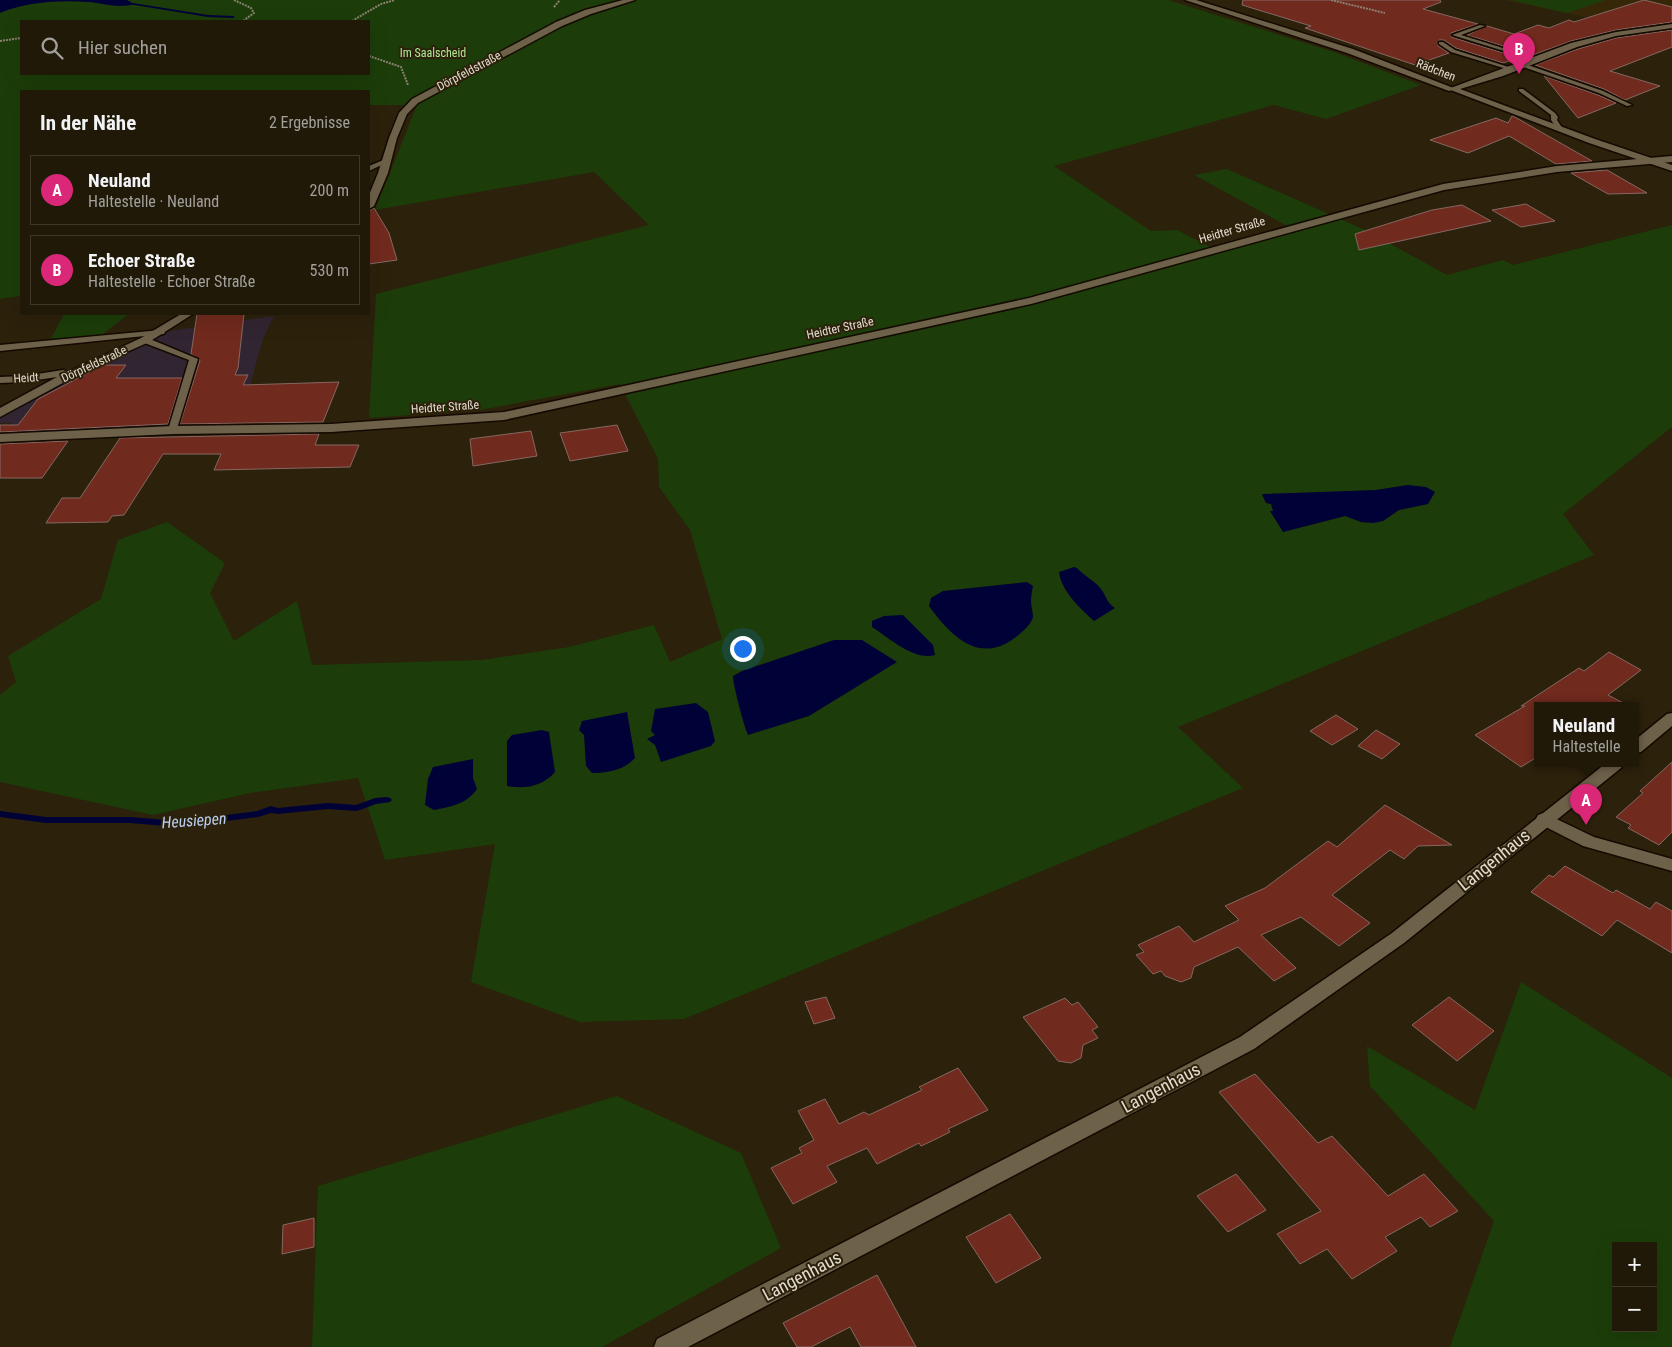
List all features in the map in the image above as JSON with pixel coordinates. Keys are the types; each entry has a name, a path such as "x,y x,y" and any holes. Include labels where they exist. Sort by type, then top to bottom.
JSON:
{"street":[{"name":"Dörpfeldstraße","path":"370,204 388,160 393,138 403,114 415,101 438,87 559,24 588,12 631,0"},
{"name":"Rädchen","path":"1189,0 1350,51 1560,129 1672,168"},
{"path":"1452,89 1512,69 1574,45 1616,34 1672,26"},
{"name":"Heidter Straße","path":"0,438 173,430 331,428 504,416 1031,301 1443,187 1489,178 1672,159"},
{"name":"Dörpfeldstraße","path":"0,413 81,369 146,340 186,315"},
{"name":"Heidt","path":"0,380 47,377 81,369"},
{"path":"1639,745 1672,718"},
{"name":"Langenhaus","path":"665,1347 1247,1043 1398,938 1611,767"},
{"path":"1544,819 1589,842 1672,865"}],"lane":[{"path":"1482,26 1455,36 1535,59"},
{"path":"1441,43 1453,51 1512,69"},
{"path":"1522,65 1601,92 1629,105"},
{"path":"1521,90 1553,114 1554,120 1560,129"},
{"path":"370,169 388,160"},
{"path":"0,348 161,332"},
{"path":"146,340 194,359 173,430"}],"path":[{"path":"234,0 251,8 254,13 244,20"},
{"path":"354,20 381,4 393,0"},
{"path":"1331,0 1385,13"},
{"path":"0,41 20,38"},
{"path":"370,56 401,67 415,101"}],"shaded area":[{"path":"0,0 127,0 134,4 117,6 66,1 21,6 0,13"},
{"path":"1505,0 1672,0 1672,21 1627,26"},
{"path":"274,316 263,339 240,421 7,434 12,423 0,423 0,415 74,376 169,331"},
{"path":"1408,485 1426,487 1435,492 1428,504 1399,510 1383,521 1373,523 1361,522 1345,516 1283,532 1270,511 1273,511 1271,504 1266,503 1262,494 1376,490"},
{"path":"1074,567 1098,586 1115,608 1094,621 1083,611 1063,586 1059,572"},
{"path":"1027,582 1033,586 1031,600 1032,620 1016,637 1002,645 990,648 978,648 966,643 946,627 929,606 931,598 943,591"},
{"path":"903,615 933,645 935,655 927,656 910,652 872,627 872,621 884,616"},
{"path":"834,640 862,640 897,662 809,716 748,735 739,706 733,676 742,671"},
{"path":"696,703 708,712 715,741 711,746 661,762 655,745 647,739 655,735 651,731 655,709"},
{"path":"627,712 635,758 615,770 592,773 586,766 584,735 579,730 582,721"},
{"path":"542,730 549,732 555,772 545,781 533,786 507,786 507,741 512,735"},
{"path":"473,759 473,778 477,789 473,794 458,804 446,808 434,810 425,805 428,779 433,767"}],"green space":[{"name":"Im Saalscheid","path":"0,0 1168,0 1334,52 1421,85 1326,119 1274,105 1054,166 1151,231 1177,230 1216,250 1293,229 1194,175 1227,169 1365,230 1447,275 1503,260 1513,265 1672,225 1672,427 1563,514 1594,555 1178,727 1243,788 684,1019 580,1022 471,982 495,844 385,860 358,778 250,793 153,815 0,782 0,695 16,682 8,656 101,599 118,540 167,522 225,563 210,593 234,641 297,601 312,665 482,660 569,647 654,625 670,662 722,639 690,530 659,487 658,459 620,384 480,410 369,418 376,294 649,225 594,172 375,210 417,105 370,105 370,90 20,90 20,296 0,299","holes":["1408,485 1428,504 1399,510 1383,521 1373,523 1361,522 1346,516 1283,532 1271,504 1266,503 1262,495 1376,490"]},
{"path":"1510,0 1606,0 1567,13"},
{"path":"63,315 128,315 100,336 49,342"},
{"path":"1521,982 1672,1078 1672,1347 1450,1347 1494,1221 1370,1086 1367,1046 1475,1110"},
{"path":"617,1096 741,1153 781,1248 602,1347 312,1347 318,1186"}],"building":[{"path":"1243,0 1440,0 1441,2 1423,9 1478,24 1451,33 1451,37 1523,59 1518,58 1503,63 1456,48 1444,40 1439,40 1438,46 1449,53 1415,65 1305,28 1311,26 1242,5"},
{"path":"1644,0 1672,7 1672,22 1616,30 1571,41 1533,55 1467,35 1487,26 1514,34 1538,25 1549,28 1569,20 1574,22"},
{"path":"1672,30 1672,47 1610,71 1660,86 1625,100 1604,89 1535,65 1578,49 1616,38"},
{"path":"1544,76 1598,95 1616,103 1578,118"},
{"path":"1512,116 1592,161 1556,164 1509,136 1468,153 1430,140 1496,118 1508,123"},
{"path":"1607,170 1647,193 1608,194 1571,173"},
{"path":"1526,204 1555,221 1521,227 1492,210"},
{"path":"1462,205 1491,221 1359,250 1355,234 1432,210"},
{"path":"374,208 389,233 397,260 370,264 370,210"},
{"path":"197,315 244,315 238,368 235,375 248,375 243,385 339,382 323,422 180,424 200,360 191,354"},
{"path":"103,365 126,365 116,378 182,378 168,424 0,432 0,425 18,425 38,399"},
{"path":"617,425 628,451 570,461 560,433"},
{"path":"531,431 537,456 473,466 470,439"},
{"path":"319,434 315,445 359,445 350,467 214,470 221,454 163,454 124,515 112,516 108,522 46,523 62,498 80,498 120,438"},
{"path":"68,441 42,478 0,478 0,444"},
{"path":"1609,652 1641,670 1608,695 1621,702 1534,702 1534,759 1521,767 1475,735 1525,706 1521,706 1579,668 1584,671"},
{"path":"1336,715 1358,729 1332,745 1310,731"},
{"path":"1376,730 1400,744 1382,759 1358,746"},
{"path":"1672,762 1672,832 1659,845 1628,828 1631,825 1616,817 1643,793 1640,791"},
{"path":"1385,805 1452,845 1418,846 1404,859 1390,850 1332,895 1370,923 1339,946 1301,917 1261,935 1296,968 1274,981 1238,947 1194,967 1191,978 1181,982 1165,976 1161,971 1153,974 1136,955 1144,952 1138,945 1179,926 1194,942 1239,920 1225,906 1265,888 1328,841 1337,847"},
{"path":"1565,866 1613,893 1616,890 1650,909 1656,902 1672,911 1672,953 1617,920 1602,936 1531,892 1549,875 1553,877"},
{"path":"826,997 835,1018 814,1024 805,1002"},
{"path":"1449,997 1494,1031 1457,1061 1412,1025"},
{"path":"1065,998 1072,1005 1078,1002 1098,1027 1092,1030 1098,1038 1083,1045 1081,1058 1071,1063 1058,1061 1023,1017"},
{"path":"958,1068 988,1110 948,1129 950,1132 936,1139 921,1146 919,1143 877,1164 867,1148 827,1166 837,1182 793,1204 771,1168 802,1153 799,1148 814,1140 798,1111 825,1099 839,1124 864,1112 869,1115 922,1090 919,1087"},
{"path":"1255,1074 1318,1143 1332,1136 1388,1196 1424,1174 1458,1211 1430,1227 1421,1217 1385,1237 1397,1251 1352,1279 1327,1249 1300,1264 1277,1234 1321,1211 1219,1092"},
{"path":"1236,1174 1266,1210 1228,1232 1197,1196"},
{"path":"1010,1214 1041,1258 996,1283 966,1237"},
{"path":"314,1218 314,1247 282,1254 283,1225"},
{"path":"877,1275 916,1347 861,1347 850,1327 811,1347 797,1347 783,1323"}],"waterway":[{"path":"106,0 208,16 233,17"},
{"name":"Heusiepen","path":"0,814 46,820 130,820 178,824 258,814 271,809 278,811 328,806 357,808 375,801 387,800"}],"place":[{"name":"Echoer Straße","path":"1519,74"},
{"name":"Neuland","path":"1586,825"}]}
